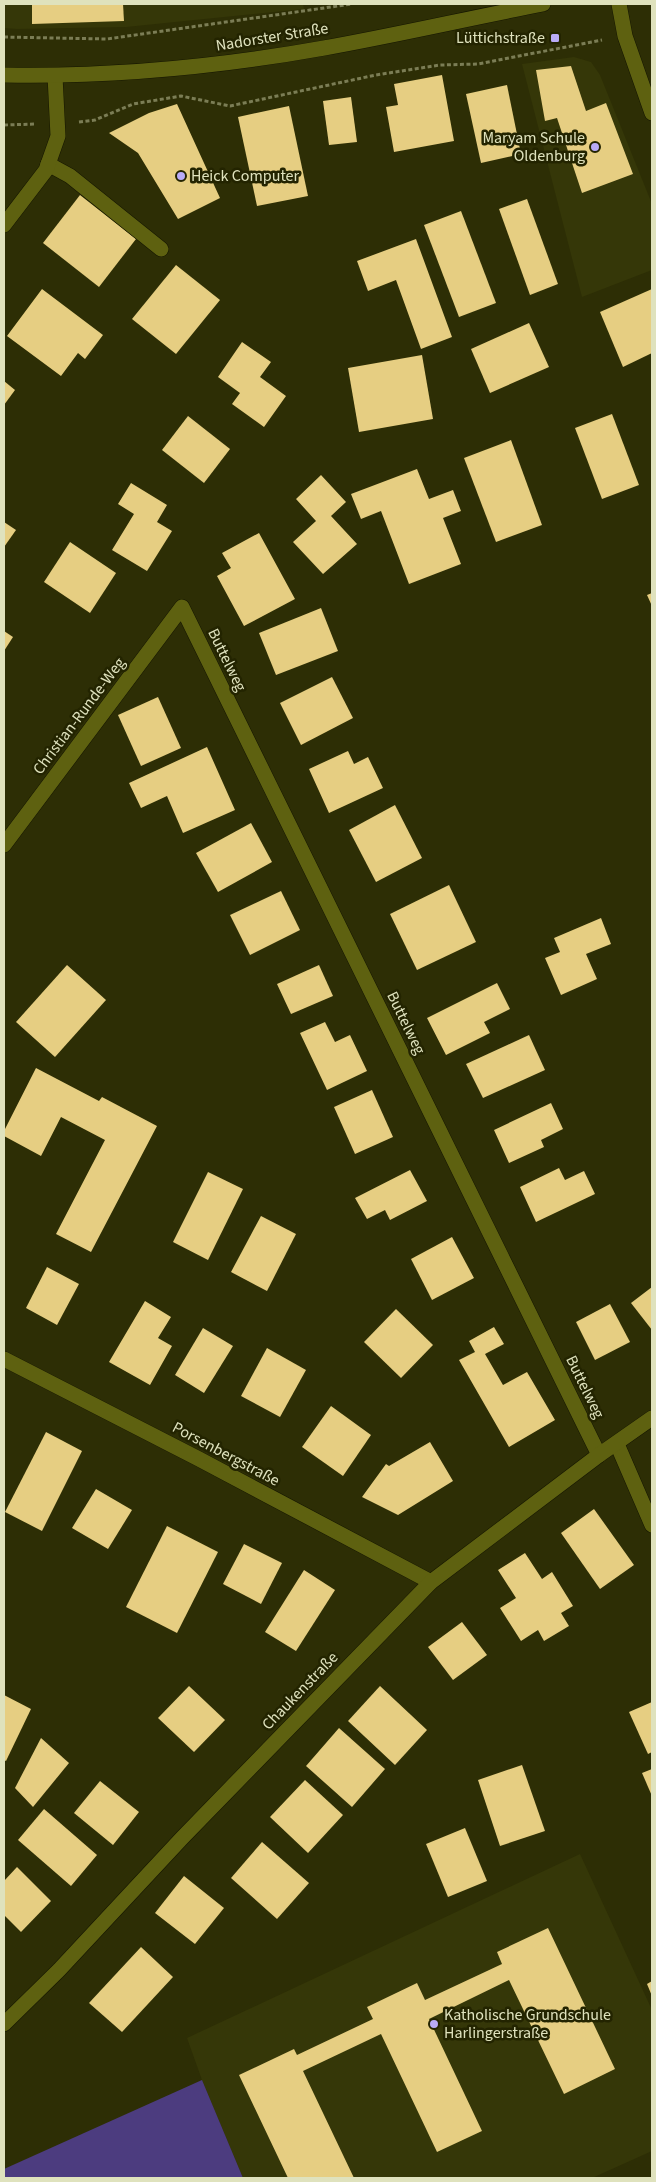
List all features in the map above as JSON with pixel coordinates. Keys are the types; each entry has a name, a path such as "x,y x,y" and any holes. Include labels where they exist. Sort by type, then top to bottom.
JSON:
{"street":[{"name":"Nadorster Straße","path":"4,75 56,76 127,73 225,63 324,48 543,4"},
{"path":"619,4 625,36 652,113"},
{"path":"4,225 48,164 58,136 56,76"},
{"path":"48,164 70,176 161,249"},
{"name":"Christian-Runde-Weg","path":"4,845 182,607"},
{"name":"Buttelweg","path":"182,607 599,1455"},
{"name":"Porsenbergstraße","path":"4,1359 199,1459 431,1582"},
{"name":"Chaukenstraße","path":"4,2024 59,1970 182,1838 431,1582 599,1455 652,1418"},
{"path":"617,1444 652,1525"}],"path":[{"path":"4,36 107,39 352,4"},
{"path":"4,125 57,124 95,120 133,104 181,96 230,106 376,75 440,65 478,64 625,36"}],"shaded area":[{"path":"4,4 303,4 304,9 126,27 17,29 4,28"},
{"path":"574,57 591,62 600,75 652,204 652,270 582,297 522,64"},
{"name":"Katholische Grundschule Harlingerstraße","path":"580,1854 652,2010 652,2151 592,2178 243,2178 202,2080 187,2038"},
{"path":"202,2080 243,2178 4,2178 4,2169"}],"building":[{"path":"32,4 123,4 124,21 32,24"},
{"name":"Maryam Schule Oldenburg","path":"571,66 586,111 606,103 633,174 582,193 557,118 545,121 536,70"},
{"path":"442,75 454,141 394,152 386,107 398,105 394,84"},
{"path":"507,85 521,154 481,163 466,94"},
{"path":"351,97 357,142 329,145 323,101"},
{"name":"Heick Computer","path":"177,104 220,198 178,219 138,153 109,133 149,113"},
{"path":"289,106 308,196 257,206 238,117"},
{"path":"80,195 136,239 99,287 43,243"},
{"path":"527,199 558,284 530,295 499,209"},
{"path":"461,211 496,303 459,317 424,225"},
{"path":"416,239 452,337 421,349 396,280 368,291 357,261"},
{"path":"176,265 220,300 176,354 132,319"},
{"path":"42,289 103,335 85,359 78,353 61,376 7,336"},
{"path":"652,289 652,353 623,367 600,312"},
{"path":"529,323 549,367 490,393 471,349"},
{"path":"242,342 271,362 260,377 286,396 264,427 232,404 240,393 218,377"},
{"path":"422,355 433,419 359,432 348,368"},
{"path":"4,381 15,390 4,405"},
{"path":"612,414 639,485 602,499 575,428"},
{"path":"188,416 230,449 204,483 162,450"},
{"path":"511,440 542,525 496,542 464,458"},
{"path":"417,469 429,499 453,490 461,511 443,518 461,564 409,584 381,511 361,519 351,494"},
{"path":"321,475 346,502 331,516 357,544 323,574 293,542 316,521 296,499"},
{"path":"131,483 167,505 157,522 172,531 147,571 112,550 134,514 118,504"},
{"path":"4,522 16,530 4,547"},
{"path":"259,533 295,599 244,626 217,576 231,568 222,553"},
{"path":"70,542 116,573 90,613 44,582"},
{"path":"652,593 652,606 647,595"},
{"path":"321,608 338,651 276,675 259,633"},
{"path":"4,631 13,637 4,651"},
{"path":"332,677 353,718 301,745 280,703"},
{"path":"158,697 181,748 141,766 118,715"},
{"path":"207,747 235,810 183,833 167,796 141,808 129,783"},
{"path":"348,751 354,764 368,757 383,788 329,813 309,769"},
{"path":"395,805 422,858 376,882 349,830"},
{"path":"251,823 272,862 218,892 196,853"},
{"path":"449,885 476,942 417,970 390,914"},
{"path":"281,891 300,930 250,955 230,915"},
{"path":"601,918 611,944 586,954 597,979 561,995 545,958 560,952 554,938"},
{"path":"67,965 106,1000 55,1057 16,1022"},
{"path":"319,965 333,996 291,1014 277,984"},
{"path":"497,983 510,1009 484,1022 490,1033 446,1055 427,1018"},
{"path":"325,1022 335,1042 350,1035 367,1071 327,1090 300,1033"},
{"path":"529,1035 545,1070 483,1098 466,1064"},
{"path":"36,1068 99,1101 102,1097 157,1126 91,1252 56,1234 105,1140 61,1117 41,1156 4,1136 4,1131"},
{"path":"372,1090 393,1137 355,1154 334,1107"},
{"path":"551,1103 563,1129 541,1140 544,1147 509,1163 494,1130"},
{"path":"559,1168 565,1180 584,1171 595,1194 536,1222 520,1187"},
{"path":"410,1170 427,1201 390,1220 385,1210 367,1219 355,1198"},
{"path":"208,1172 243,1189 208,1260 173,1242"},
{"path":"261,1216 296,1234 267,1291 231,1272"},
{"path":"452,1237 474,1278 432,1300 411,1259"},
{"path":"47,1267 79,1284 57,1325 26,1308"},
{"path":"652,1287 652,1330 631,1303"},
{"path":"145,1301 171,1317 158,1338 172,1346 150,1385 109,1362"},
{"path":"610,1304 630,1342 595,1360 576,1322"},
{"path":"396,1309 433,1345 401,1378 364,1342"},
{"path":"494,1327 504,1344 485,1354 503,1385 527,1372 555,1420 509,1447 459,1360 475,1352 469,1341"},
{"path":"203,1328 233,1346 204,1393 175,1375"},
{"path":"267,1348 306,1370 280,1417 241,1396"},
{"path":"331,1406 371,1435 343,1476 302,1447"},
{"path":"46,1432 82,1451 42,1531 5,1512"},
{"path":"430,1442 453,1481 398,1515 362,1497 386,1464 389,1466"},
{"path":"96,1489 132,1510 108,1549 72,1528"},
{"path":"594,1509 634,1565 600,1589 561,1533"},
{"path":"167,1526 218,1552 177,1633 126,1607"},
{"path":"244,1544 282,1563 261,1604 223,1584"},
{"path":"525,1553 542,1579 552,1572 573,1606 561,1613 569,1626 544,1641 538,1630 521,1641 500,1608 516,1598 498,1570"},
{"path":"304,1570 335,1590 296,1651 265,1632"},
{"path":"462,1622 487,1655 453,1680 428,1647"},
{"path":"189,1686 225,1720 194,1752 158,1718"},
{"path":"380,1686 427,1730 395,1765 348,1721"},
{"path":"4,1695 31,1709 6,1761 4,1760"},
{"path":"652,1702 652,1752 648,1754 629,1712"},
{"path":"339,1728 385,1769 352,1807 306,1766"},
{"path":"41,1738 69,1763 33,1807 15,1788"},
{"path":"522,1765 545,1831 500,1846 478,1780"},
{"path":"652,1769 652,1796 642,1773"},
{"path":"305,1780 343,1815 308,1853 270,1817"},
{"path":"100,1781 139,1812 113,1845 74,1813"},
{"path":"44,1809 97,1855 71,1886 18,1840"},
{"path":"465,1828 487,1881 448,1897 426,1844"},
{"path":"262,1842 309,1883 277,1919 231,1878"},
{"path":"17,1867 51,1901 21,1932 4,1915 4,1881"},
{"path":"184,1876 224,1908 195,1944 155,1913"},
{"path":"548,1928 615,2069 564,2094 509,1980 429,2019 482,2131 437,2152 381,2034 303,2071 354,2178 288,2178 239,2075 294,2049 297,2055 373,2019 367,2007 417,1983 425,2000 502,1964 497,1952"},
{"path":"141,1947 173,1977 122,2032 89,2003"},
{"path":"652,1981 652,1996 647,1984"}],"place":[{"name":"Lüttichstraße","path":"555,38"},
{"name":"Maryam Schule Oldenburg","path":"595,147"},
{"name":"Heick Computer","path":"181,176"},
{"name":"Katholische Grundschule Harlingerstraße","path":"434,2024"}]}
